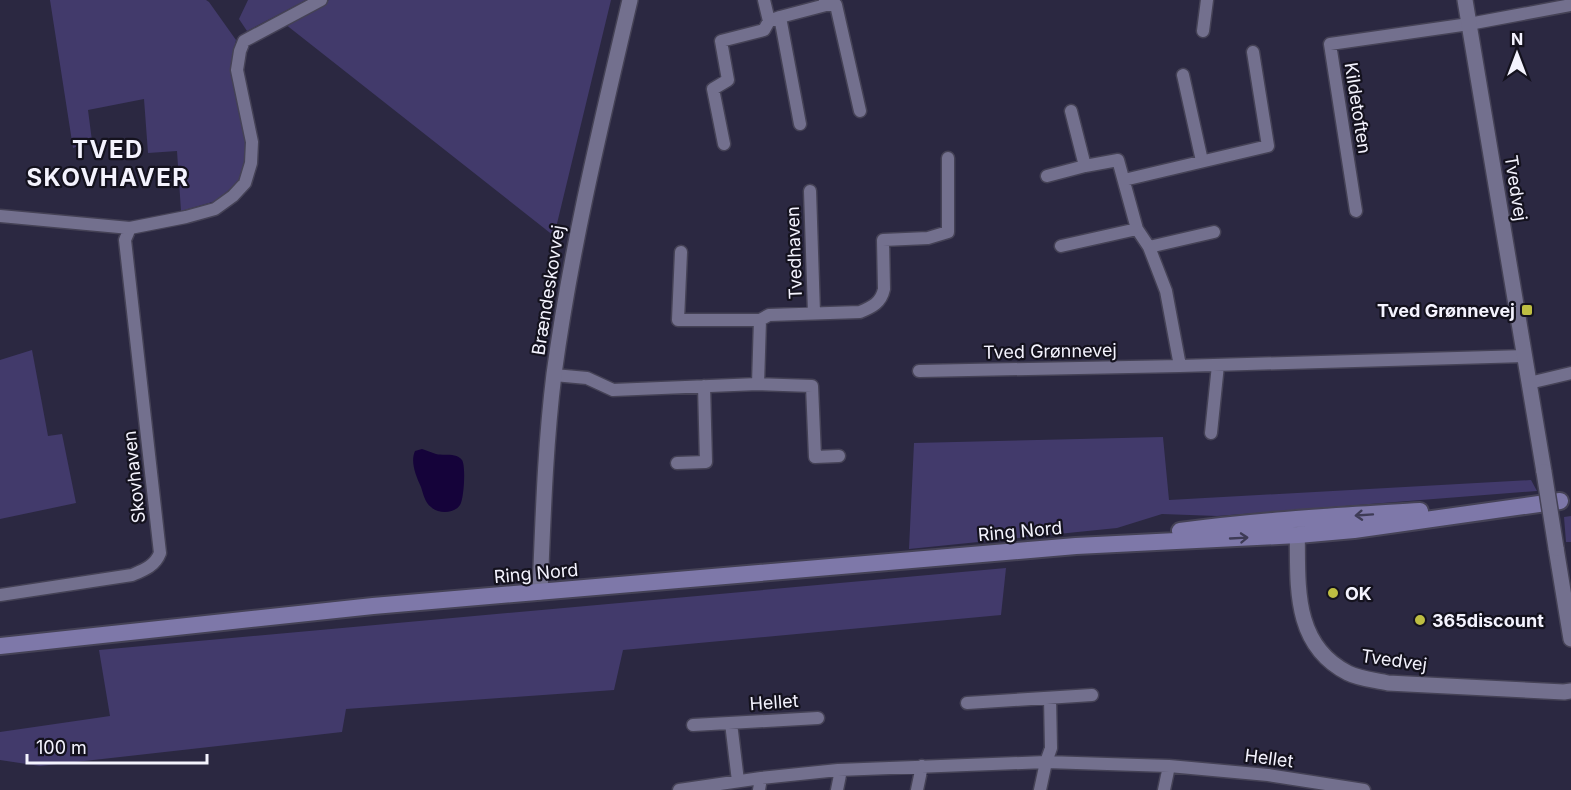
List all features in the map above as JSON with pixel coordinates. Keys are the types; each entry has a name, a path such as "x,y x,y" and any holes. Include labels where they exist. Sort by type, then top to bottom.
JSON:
{"main road":[{"name":"Ring Nord","path":"0,646 373,606 1076,546 1208,527 1297,527 1354,530 1565,501"}],"street":[{"path":"0,216 130,228 186,218 215,209 246,183 251,163 252,142 237,69 244,41 321,0"},
{"name":"Brændeskovvej","path":"540,592 545,473 554,375 582,205 630,0"},
{"path":"764,0 774,19 800,124"},
{"path":"1203,31 1207,0"},
{"name":"Tvedvej","path":"1465,0 1571,639"},
{"path":"724,144 713,89 728,80 721,41 764,30 774,19 825,3 836,5 860,111"},
{"path":"1469,24 1571,5"},
{"name":"Kildetoften","path":"1356,211 1330,44 1469,24"},
{"path":"1124,180 1268,146 1253,52"},
{"path":"1183,75 1202,161"},
{"path":"1071,111 1085,166"},
{"name":"Tvedhaven","path":"681,252 678,320 760,320 770,315 860,312 873,307 883,296 884,240 928,238 948,232 948,158"},
{"path":"1047,176 1118,160 1137,229 1149,246 1166,291 1180,366"},
{"name":"Tvedhaven","path":"810,191 814,313"},
{"name":"Skovhaven","path":"0,595 132,575 151,566 160,553 126,256 125,240 130,228"},
{"path":"1061,246 1137,229"},
{"path":"1149,246 1214,232"},
{"path":"758,384 760,320"},
{"name":"Tved Grønnevej","path":"919,371 1525,356"},
{"path":"1211,433 1218,365"},
{"path":"1529,383 1571,373"},
{"path":"554,375 587,378 613,390 758,384 812,386 815,457 839,456"},
{"path":"677,463 706,462 704,387"},
{"name":"Tvedvej","path":"1297,527 1299,599 1304,624 1310,638 1323,654 1349,673 1389,683 1571,691"},
{"path":"967,703 1092,695"},
{"path":"1040,790 1051,748 1050,698"},
{"name":"Hellet","path":"693,726 819,718"},
{"name":"Hellet","path":"731,723 738,781"},
{"name":"Hellet","path":"679,790 738,781 760,784 841,770 1046,762 1169,766 1268,775 1364,790"},
{"path":"917,790 922,766"},
{"path":"1164,790 1169,766"},
{"path":"837,790 841,770"}],"shaded area":[{"path":"50,0 206,0 209,2 236,40 230,69 247,148 245,169 237,183 216,201 181,211 177,151 148,153 144,99 88,110 92,141 73,148"},
{"path":"248,0 306,0 247,31 239,19"},
{"path":"329,0 611,0 554,236 285,24"},
{"path":"32,350 48,436 62,434 76,503 0,519 0,360"},
{"path":"1163,437 1169,500 1531,480 1537,491 1217,516 1162,514 1117,528 909,549 914,443"},
{"path":"422,449 436,454 457,456 462,460 463,496 460,505 454,510 438,511 426,500 413,464 415,451"},
{"path":"1571,516 1571,542 1566,542 1564,517"},
{"path":"1006,568 1001,615 623,650 614,690 346,709 342,732 40,766 0,760 0,732 110,716 99,650"}],"place":[{"name":"Tved Grønnevej","path":"1527,310"},
{"name":"OK","path":"1333,593"},
{"name":"365discount","path":"1420,620"}],"district":[{"name":"TVED SKOVHAVER","path":"108,163"}]}
